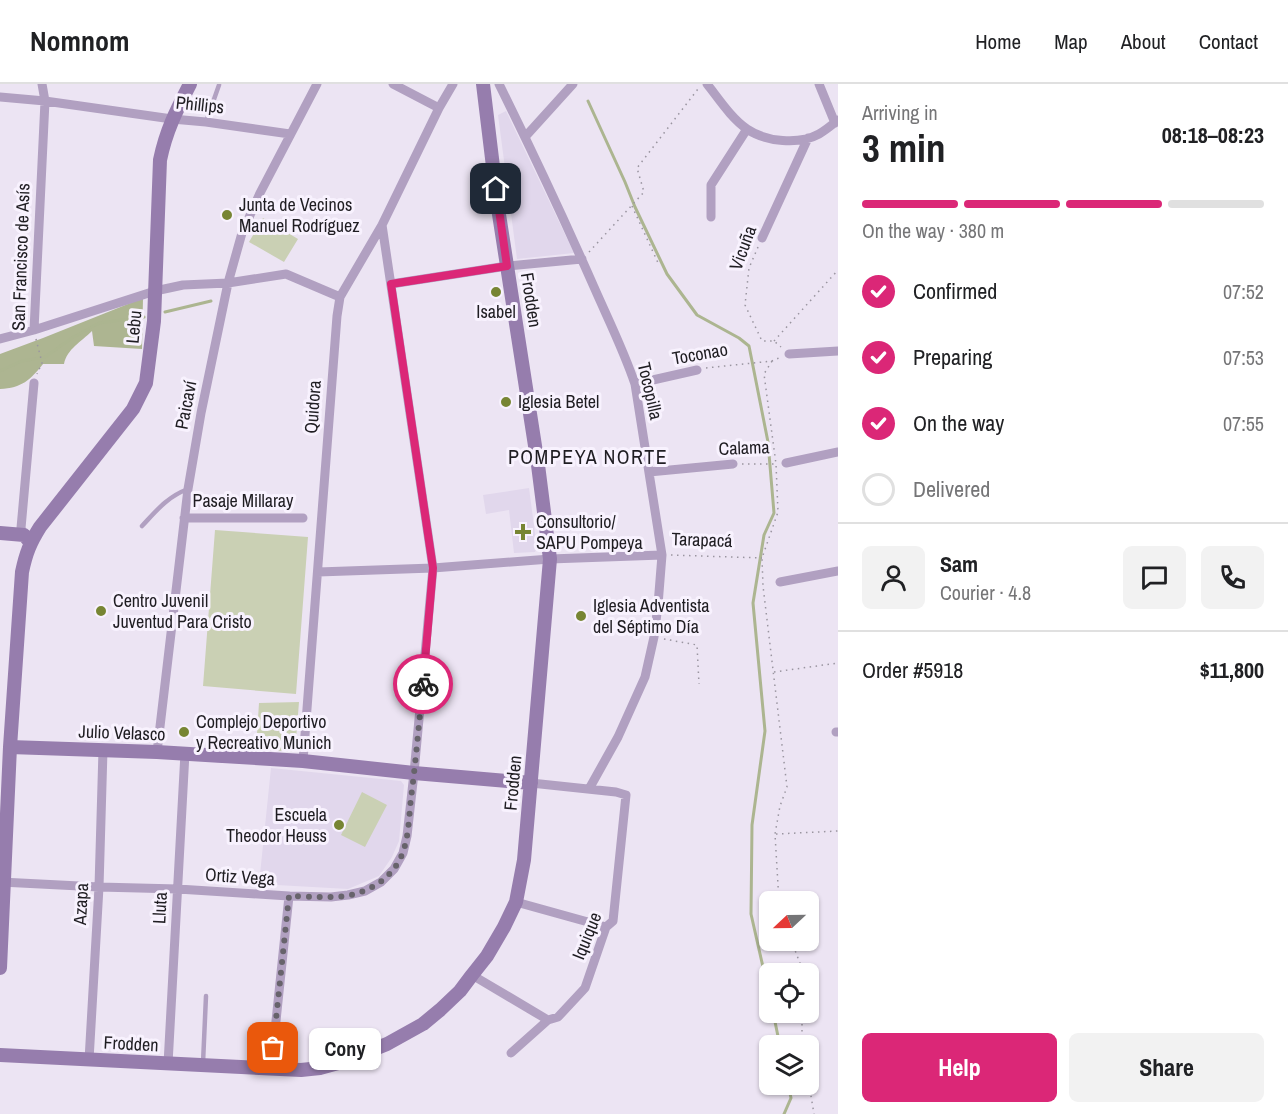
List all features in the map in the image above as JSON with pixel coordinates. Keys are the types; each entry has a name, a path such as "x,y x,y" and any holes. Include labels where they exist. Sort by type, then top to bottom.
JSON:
{"street":[{"name":"San Francisco de Asís","path":"34,330 45,101 42,84"},
{"path":"45,101 50,84"},
{"name":"Lebu","path":"27,539 133,408 146,383 155,291 160,160 172,119 190,84"},
{"name":"Paicaví","path":"157,752 188,489 201,412 228,283 242,232 317,84"},
{"path":"393,84 439,108"},
{"name":"Quidora","path":"303,761 340,297 382,225 453,84"},
{"name":"Frodden","path":"0,1055 271,1069 320,1068 387,1044 423,1024 460,990 487,956 504,927 516,902 524,860 550,559 538,465 498,208 483,84"},
{"name":"Tocopilla","path":"499,84 582,259 635,384 662,555 654,638 645,677 618,737 589,789"},
{"path":"525,137 573,84"},
{"path":"707,84 730,113 747,129 771,139 790,140 819,134 836,122 819,84"},
{"name":"Phillips","path":"0,96 290,134"},
{"path":"711,217 711,185 747,129"},
{"name":"Vicuña","path":"762,238 808,138"},
{"name":"Ortiz Vega","path":"2,882 289,896 348,896 365,891 381,882 394,869 403,853 407,836 433,568 382,225"},
{"path":"391,284 507,266 582,259"},
{"path":"0,339 155,291 183,285 228,283 286,274 340,297"},
{"path":"789,354 838,351"},
{"name":"Toconao","path":"635,384 697,370"},
{"path":"0,968 2,882 10,747 7,707 27,539 21,528 34,383"},
{"name":"Calama","path":"786,464 838,452"},
{"name":"Calama","path":"650,472 733,464"},
{"name":"Pasaje Millaray","path":"184,518 303,518"},
{"path":"0,533 27,539"},
{"name":"Tarapacá","path":"318,572 662,555"},
{"path":"780,582 838,571"},
{"name":"Julio Velasco","path":"10,747 185,753 303,761 589,789 626,795"},
{"name":"Azapa","path":"89,1060 104,750"},
{"name":"Lluta","path":"168,1064 185,753"},
{"name":"Iquique","path":"511,1053 548,1020 558,1017 585,988 606,927 613,921 626,795"},
{"path":"271,1069 289,896"},
{"path":"516,902 606,927"},
{"path":"472,975 548,1020"}],"lane":[{"path":"206,122 219,85"},
{"path":"142,526 165,501 176,493 188,489"},
{"path":"202,1066 206,996"}],"path":[{"path":"582,259 644,192 637,168 702,84"},
{"path":"632,206 659,265"},
{"name":"Vicuña","path":"762,238 749,268 745,305 762,341 774,340 789,354"},
{"path":"774,340 838,270"},
{"name":"San Francisco de Asís","path":"34,330 42,363 34,383"},
{"name":"Toconao","path":"697,370 772,361 764,374 776,464"},
{"name":"Calama","path":"733,464 776,464"},
{"path":"776,464 778,512 762,558 763,586 787,787 780,806 775,834 778,891"},
{"name":"Tarapacá","path":"662,555 762,558"},
{"path":"654,638 697,645 699,684"},
{"path":"773,673 838,663"},
{"path":"775,834 838,831"},
{"path":"811,1095 814,1114"}],"shaded area":[{"path":"506,111 574,253 517,259 498,115"},
{"name":"Consultorio/ SAPU Pompeya","path":"529,488 537,548 535,552 514,553 509,510 486,514 483,495"},
{"name":"Escuela Theodor Heuss","path":"271,768 401,781 404,785 399,841 392,857 379,876 348,889 259,884"}],"green space":[{"path":"263,218 298,239 284,262 249,242"},
{"path":"143,298 142,349 94,346 92,331 71,350 64,364 43,364 25,382 14,387 0,389 0,354"},
{"path":"215,530 308,537 296,694 203,686"},
{"path":"299,702 295,752 256,749 259,703"},
{"path":"362,792 387,805 365,847 341,835"}],"waterway":[{"path":"588,101 667,274 697,315 749,346 768,442 774,513 764,535 753,603 765,731 752,825 751,914 762,963"},
{"path":"165,312 211,301"},
{"path":"0,371 22,361 45,357 99,323 144,317"},
{"path":"775,1023 778,1035"},
{"path":"784,1114 790,1095"}],"way so far":[{"path":"273,1048 289,896 348,896 365,891 381,882 394,869 403,853 407,836 423,684"}],"place":[{"name":"Junta de Vecinos Manuel Rodríguez","path":"227,215"},
{"name":"Isabel","path":"496,292"},
{"name":"Iglesia Betel","path":"506,402"},
{"name":"Consultorio/ SAPU Pompeya","path":"523,532"},
{"name":"Centro Juvenil Juventud Para Cristo","path":"101,611"},
{"name":"Iglesia Adventista del Séptimo Día","path":"581,616"},
{"name":"Complejo Deportivo y Recreativo Munich","path":"184,732"},
{"name":"Escuela Theodor Heuss","path":"339,825"},
{"name":"Cony","path":"273,1048"}],"district":[{"name":"POMPEYA NORTE","path":"588,457"}],"route":[{"path":"423,684 433,568 391,284 507,266 496,189"}]}
